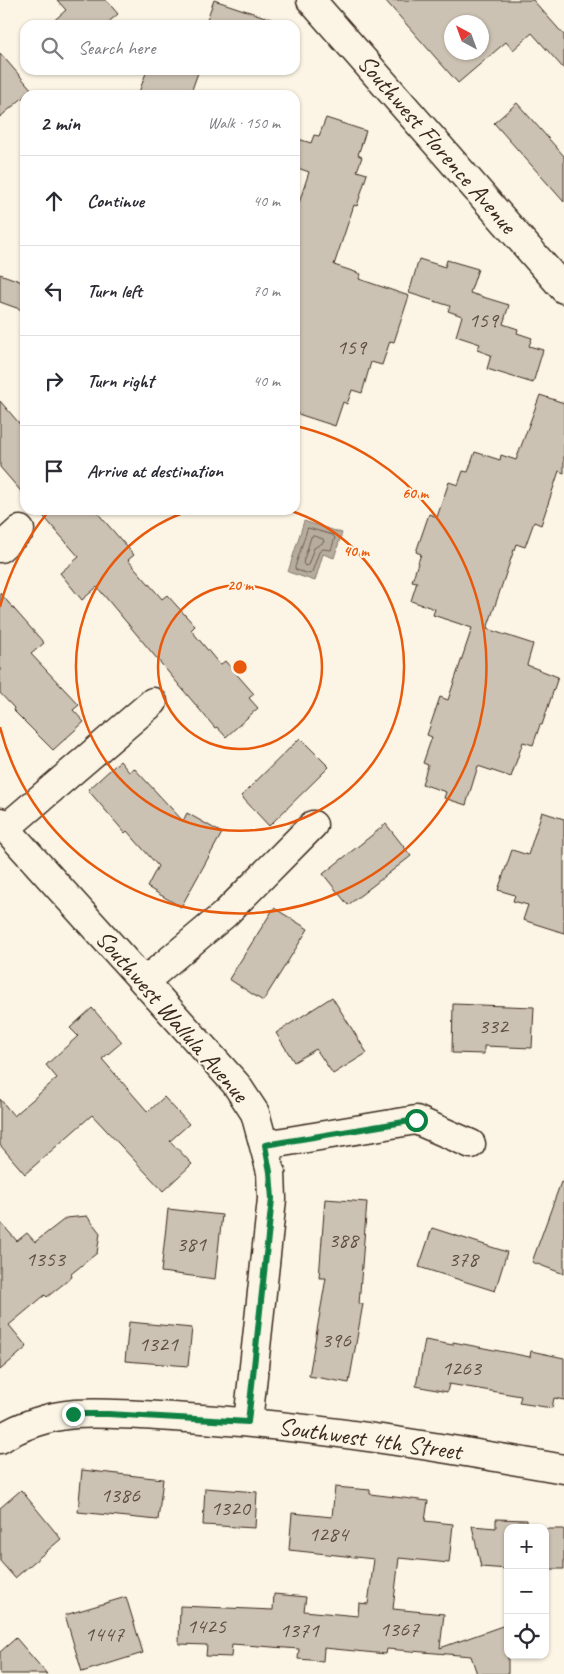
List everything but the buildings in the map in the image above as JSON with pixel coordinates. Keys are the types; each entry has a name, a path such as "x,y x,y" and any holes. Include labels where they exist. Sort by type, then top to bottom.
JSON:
{"street":[{"name":"Southwest Florence Avenue","path":"311,0 564,288"},
{"path":"0,548 20,530"},
{"path":"3,825 153,702"},
{"name":"Southwest Wallula Avenue","path":"3,825 236,1084 255,1113 265,1145 272,1199 248,1422"},
{"path":"144,982 225,914 313,825"},
{"path":"265,1145 416,1120 471,1144"},
{"name":"Southwest 4th Street","path":"0,1439 38,1422 73,1414 108,1414 248,1422 462,1451 564,1469"}],"water":[{"path":"304,521 342,533 334,558 323,554 315,581 288,572"}],"route":[{"path":"73,1414 108,1414 248,1422 272,1199 265,1145 416,1120"}]}
